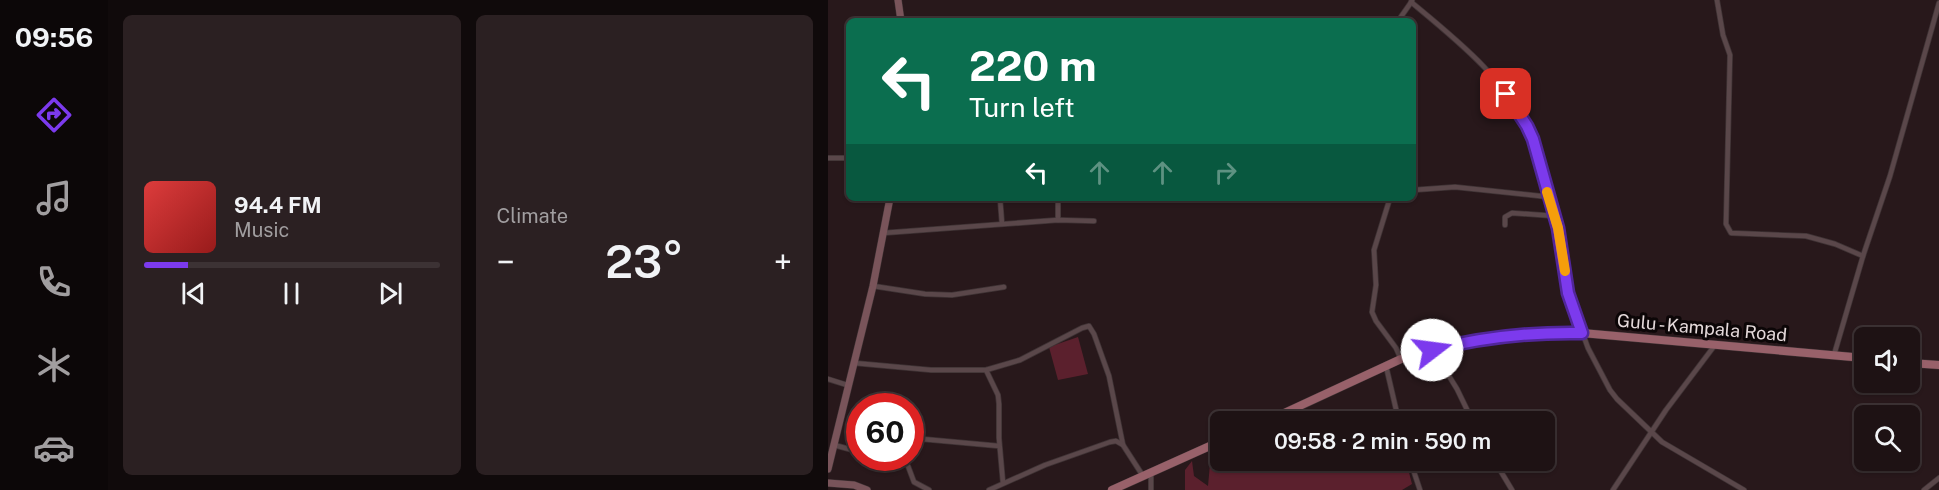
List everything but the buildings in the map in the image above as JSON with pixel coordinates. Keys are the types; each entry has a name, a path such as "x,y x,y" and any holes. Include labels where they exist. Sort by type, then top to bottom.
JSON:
{"main road":[{"name":"Gulu - Kampala Road","path":"1289,411 1401,359 1466,341 1514,334 1582,333 1854,357"},
{"path":"1920,364 1939,365"},
{"path":"1112,490 1210,446"}],"street":[{"path":"898,0 901,18"},
{"path":"1717,0 1723,35 1730,55 1726,224 1728,229 1731,233 1806,236 1836,244 1863,256"},
{"path":"1400,18 1412,1 1455,38 1506,94 1527,126 1555,216 1568,293 1582,333 1610,390 1662,442 1744,490"},
{"path":"1834,355 1863,256 1890,176 1939,3"},
{"path":"828,158 846,158"},
{"path":"1416,190 1455,188 1549,197"},
{"path":"828,469 873,285 889,201"},
{"path":"1000,201 1002,224"},
{"path":"1058,201 1058,220"},
{"path":"1389,201 1374,250 1376,285 1372,312 1401,359"},
{"path":"1505,225 1505,217 1512,213 1555,216"},
{"path":"883,233 1058,220 1095,221"},
{"path":"873,285 925,294 952,294 1004,287"},
{"path":"854,363 932,370 986,370 1020,360 1089,326 1109,376 1123,445"},
{"path":"1613,490 1666,410 1715,345"},
{"path":"1432,350 1467,411"},
{"path":"1386,366 1396,411"},
{"path":"986,370 998,395 999,446 1003,483"},
{"path":"828,379 847,385"},
{"path":"924,439 999,446"},
{"path":"989,490 1045,465 1116,441 1123,445 1147,474 1151,490"},
{"path":"834,445 846,448"},
{"path":"910,471 914,482 929,490"},
{"path":"1414,471 1420,490"},
{"path":"1501,471 1512,490"},
{"path":"1924,490 1939,478"},
{"path":"828,483 854,485 867,490"}],"shaded area":[{"path":"1078,337 1088,374 1058,380 1049,347"},
{"path":"1192,461 1194,476 1208,486 1210,464 1210,471 1409,471 1412,484 1402,490 1185,490 1185,470"}],"slow traffic":[{"path":"1547,192 1558,228 1565,271"}],"route":[{"path":"1432,350 1466,341 1514,334 1582,333 1568,293 1558,228 1533,139 1506,94"}]}
